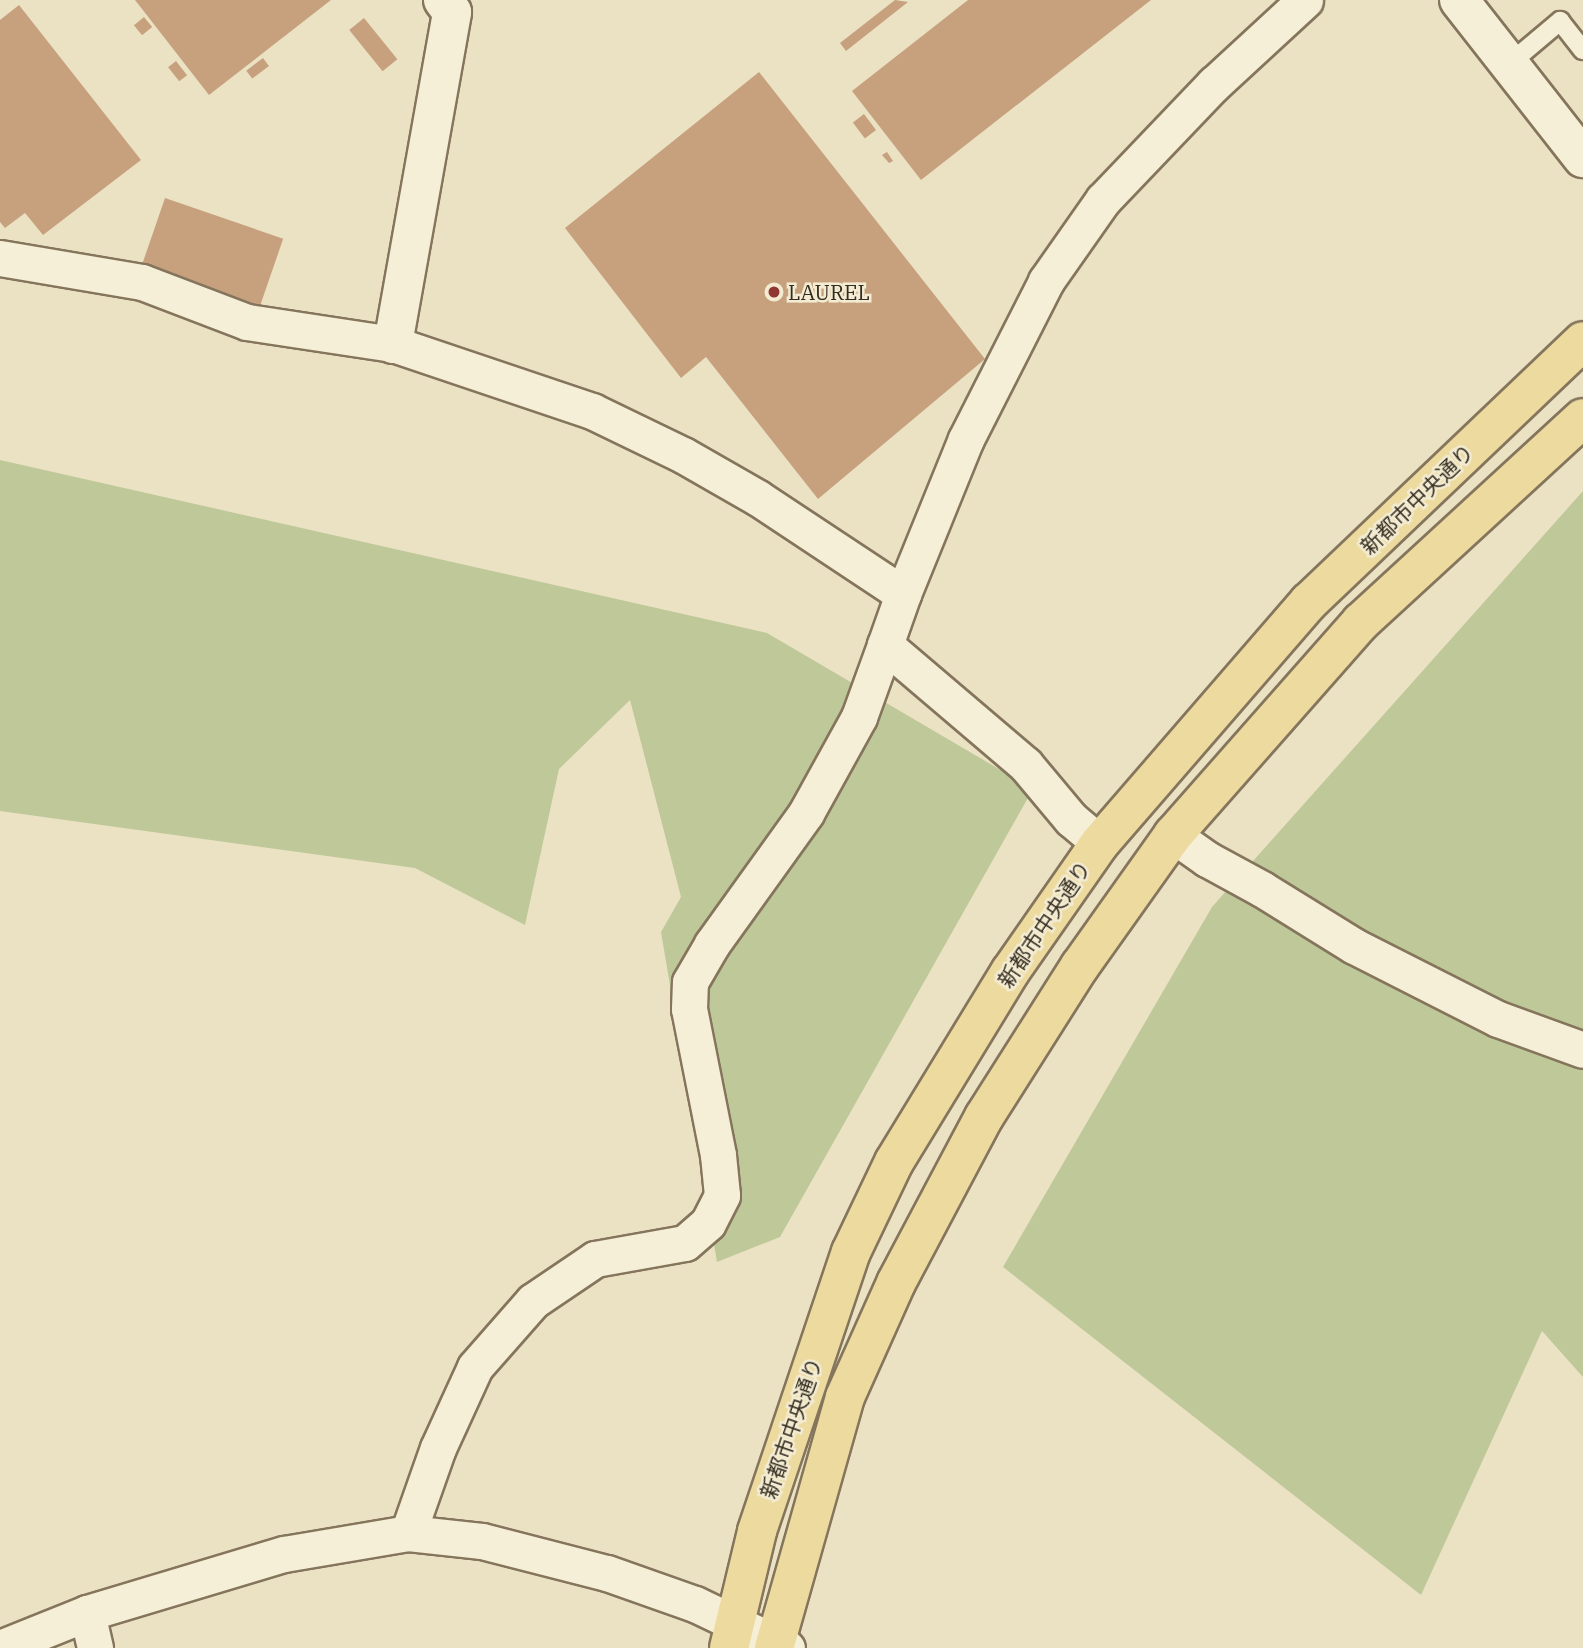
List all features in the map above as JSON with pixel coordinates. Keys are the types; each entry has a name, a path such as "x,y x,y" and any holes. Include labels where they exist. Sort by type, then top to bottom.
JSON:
{"main road":[{"name":"新都市中央通り","path":"731,1635 757,1531 851,1252 894,1163 1010,972 1100,843 1309,602 1583,341"},
{"name":"新都市中央通り","path":"778,1646 845,1397 896,1283 984,1117 1080,966 1173,835 1362,622 1583,418"}],"street":[{"path":"393,344 452,12 443,0"},
{"path":"408,1533 438,1448 475,1367 533,1301 595,1258 685,1243 708,1223 722,1195 718,1155 689,1009 690,982 712,944 806,813 859,717 903,594 966,439 1046,281 1103,200 1214,84 1305,0"},
{"path":"1459,0 1583,158"},
{"path":"0,258 142,282 247,322 393,344 592,411 672,449 758,498 903,594"},
{"path":"885,645 1025,764 1071,819 1100,843"},
{"path":"1173,835 1207,859 1262,889 1354,946 1499,1019 1583,1050"},
{"path":"0,1648 87,1613 284,1554 408,1533 482,1541 607,1573 669,1594 731,1635 778,1646"},
{"path":"87,1613 95,1648"}],"lane":[{"path":"1509,64 1560,21 1583,50"}],"green space":[{"path":"0,460 767,633 1033,789 780,1237 717,1262 661,932 681,897 630,700 559,769 525,925 415,868 0,811"},
{"path":"1583,491 1583,1377 1542,1331 1421,1595 1003,1267 1212,907"}],"building":[{"path":"135,0 331,0 209,95"},
{"path":"895,0 908,2 846,51 840,43"},
{"path":"968,0 1151,0 921,180 852,91"},
{"path":"19,5 141,160 43,235 25,213 5,228 0,222 0,20"},
{"path":"144,17 152,27 142,35 134,25"},
{"path":"364,18 397,59 383,71 349,30"},
{"path":"263,58 269,66 252,79 246,71"},
{"path":"176,61 187,75 179,81 168,67"},
{"name":"LAUREL","path":"759,72 985,359 818,499 706,357 681,378 565,228"},
{"path":"864,114 876,130 865,138 853,122"},
{"path":"887,152 893,161 889,163 882,155"},
{"path":"165,198 283,239 260,307 142,266"}],"place":[{"name":"LAUREL","path":"774,292"}]}
